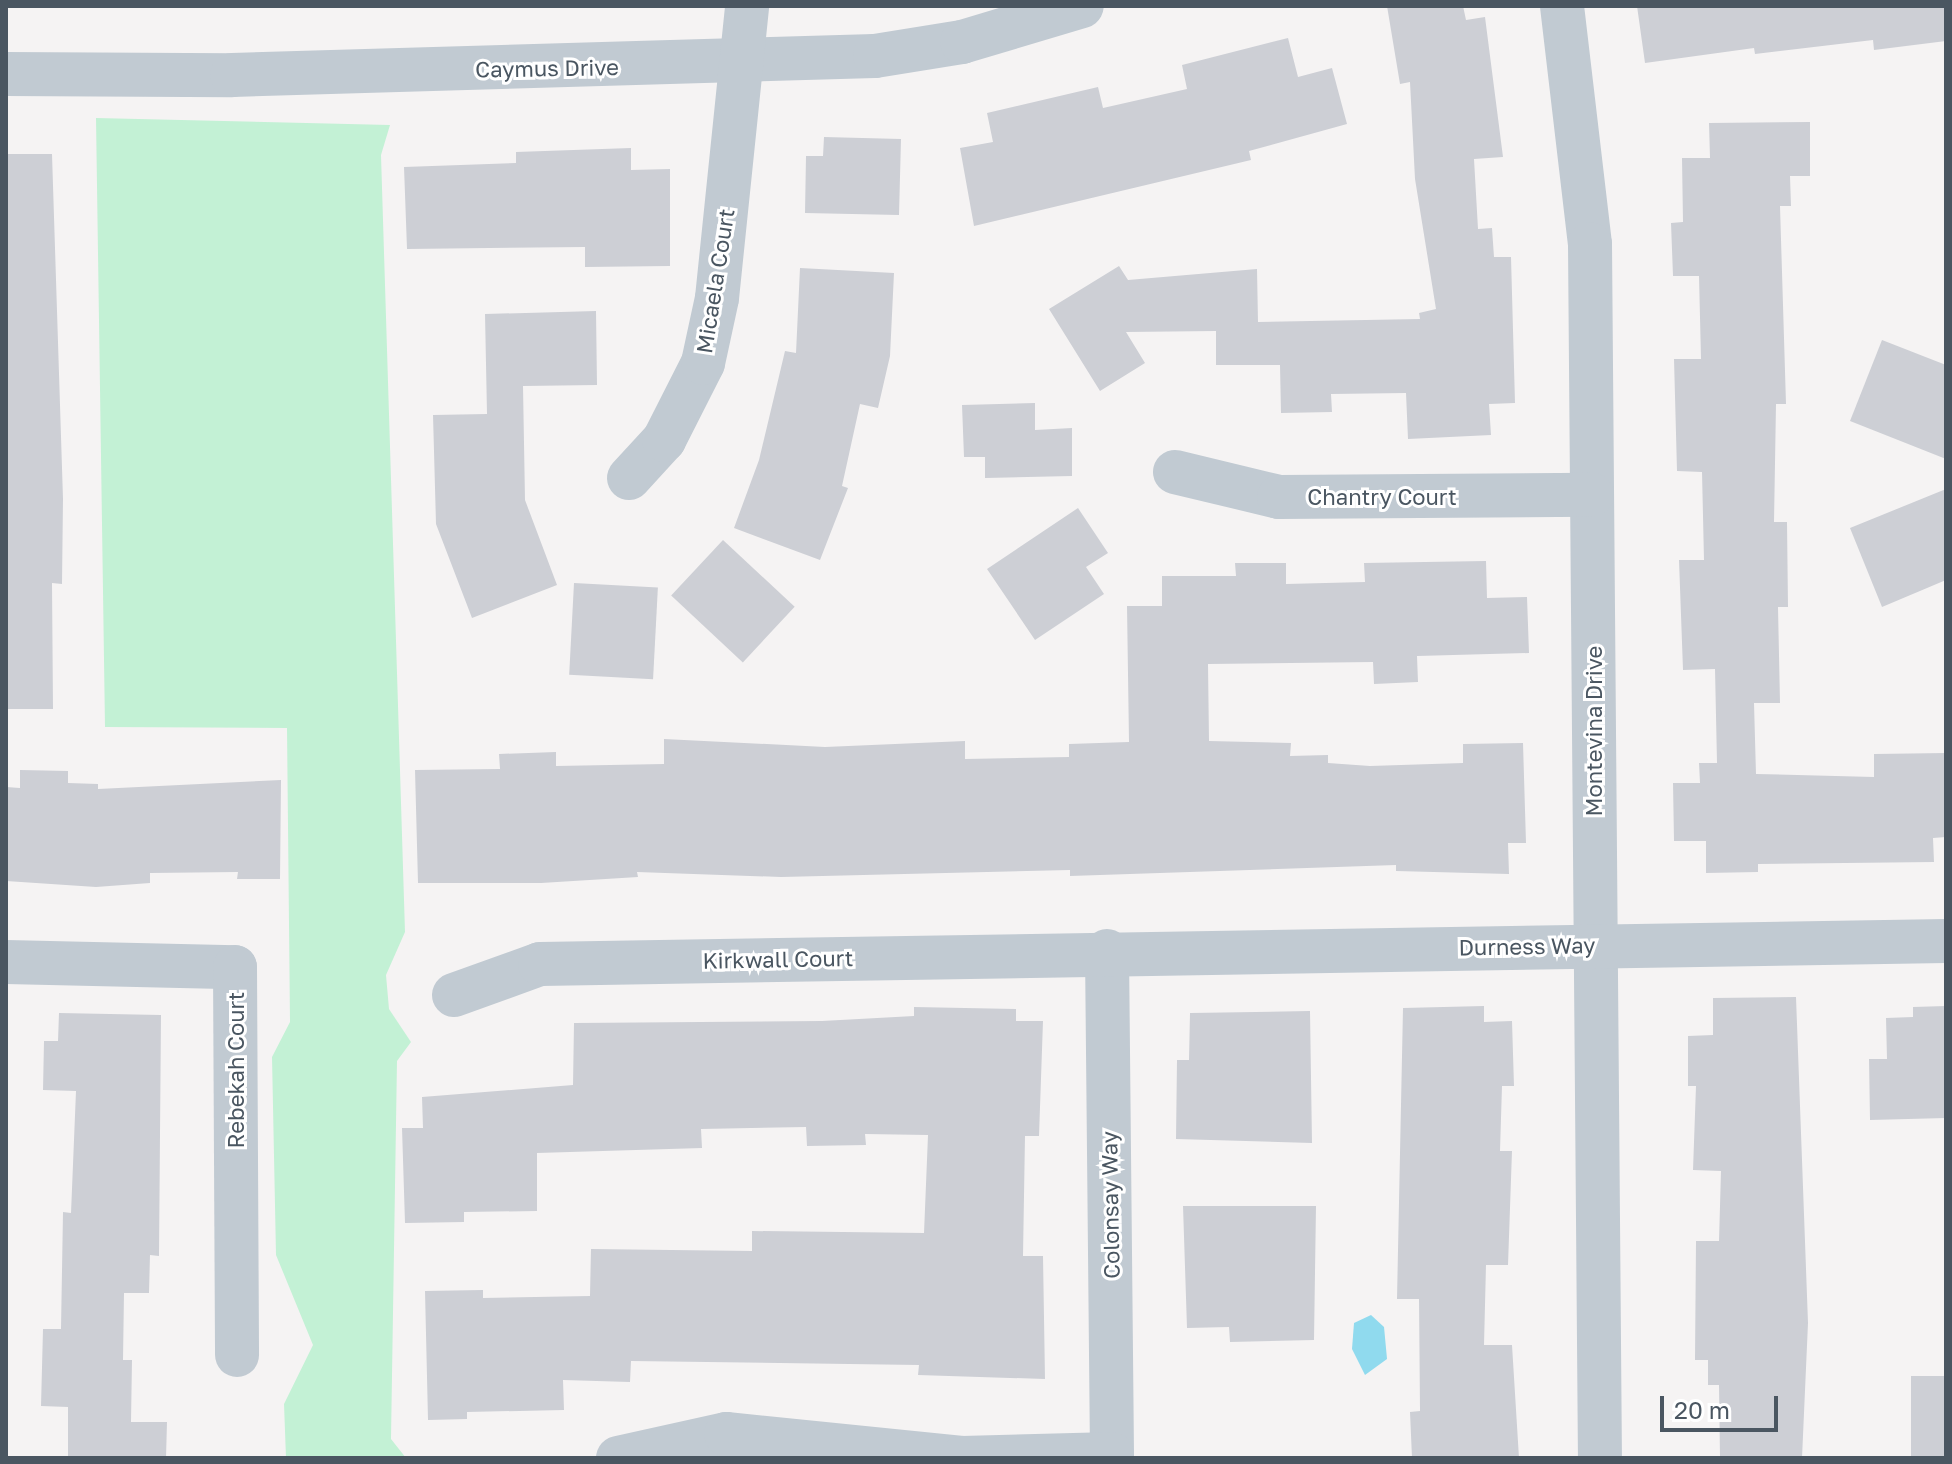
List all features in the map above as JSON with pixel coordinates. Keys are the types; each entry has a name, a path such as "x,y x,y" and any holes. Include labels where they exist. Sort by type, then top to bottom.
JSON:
{"street":[{"name":"Micaela Court","path":"629,478 664,440 703,363 717,298 747,6"},
{"name":"Caymus Drive","path":"6,74 232,75 740,61 933,46 1082,6"},
{"name":"Montevina Drive","path":"1562,6 1590,244 1600,1458"},
{"name":"Chantry Court","path":"1175,472 1279,497 1592,495"},
{"name":"Durness Way","path":"1107,951 1946,941"},
{"name":"Kirkwall Court","path":"454,995 540,964 1107,951"},
{"name":"Colonsay Way","path":"1107,951 1112,1456"},
{"name":"Rebekah Court","path":"6,962 235,967 237,1355"},
{"path":"618,1458 726,1434 962,1458 1112,1456"}],"green space":[{"path":"96,118 390,125 381,155 405,932 386,975 389,1009 411,1042 397,1061 391,1439 406,1458 286,1458 284,1404 313,1345 276,1255 272,1057 290,1022 287,728 105,727"}],"water":[{"path":"1371,1315 1384,1327 1387,1359 1365,1375 1352,1349 1354,1323"}],"building":[{"path":"1387,6 1463,6 1466,20 1485,17 1503,157 1474,159 1478,229 1492,228 1494,257 1511,257 1515,403 1489,404 1491,435 1408,439 1406,393 1331,394 1332,412 1281,413 1280,365 1216,365 1216,331 1126,332 1145,363 1100,391 1049,309 1119,266 1128,280 1257,269 1258,322 1420,319 1419,313 1436,309 1415,179 1410,82 1400,84"},
{"path":"1637,6 1946,6 1946,41 1874,50 1873,40 1755,54 1754,48 1645,63"},
{"path":"1288,38 1298,77 1332,68 1347,124 1249,151 1251,160 974,226 960,148 993,142 987,113 1098,87 1103,108 1187,89 1182,65"},
{"path":"1810,122 1810,176 1790,176 1791,206 1780,206 1786,404 1776,404 1774,522 1787,522 1788,607 1778,607 1780,703 1754,703 1756,774 1874,777 1874,754 1946,753 1946,837 1933,838 1934,862 1758,864 1758,872 1706,873 1706,841 1674,841 1673,783 1700,783 1699,763 1717,763 1715,669 1683,670 1679,560 1704,560 1702,472 1677,471 1674,359 1701,359 1699,276 1673,276 1671,223 1683,222 1682,158 1710,158 1709,123"},
{"path":"824,137 901,139 899,215 805,213 806,156 823,156"},
{"path":"631,148 631,170 670,169 670,266 585,267 585,247 407,249 404,167 516,163 516,152"},
{"path":"6,154 52,154 63,499 62,584 52,583 53,709 6,709"},
{"path":"800,268 894,273 890,356 878,408 860,404 842,486 848,488 820,560 734,528 759,460 785,351 796,353"},
{"path":"596,311 597,385 523,386 525,500 557,585 472,618 436,524 433,415 487,414 485,314"},
{"path":"1882,340 1946,365 1946,459 1850,421"},
{"path":"1035,403 1035,430 1072,428 1072,476 985,478 985,457 964,457 962,405"},
{"path":"1946,489 1946,580 1882,607 1850,528"},
{"path":"1078,508 1108,553 1086,567 1104,594 1035,640 987,569"},
{"path":"723,540 795,607 743,662 671,596"},
{"path":"1486,561 1487,598 1527,597 1529,653 1417,656 1418,682 1374,684 1373,662 1208,664 1209,741 1291,743 1290,756 1328,755 1328,763 1370,766 1463,763 1463,744 1523,743 1526,843 1508,843 1509,874 1396,871 1396,865 1070,876 1070,870 781,877 637,872 638,877 541,883 418,883 415,770 500,769 499,754 556,752 556,766 664,764 664,739 825,747 965,741 965,759 1069,757 1069,744 1129,742 1127,606 1162,606 1162,576 1236,576 1235,563 1286,563 1286,584 1365,582 1364,563"},
{"path":"574,583 658,587 653,679 569,675"},
{"path":"20,770 68,771 68,783 98,784 98,789 281,780 280,879 237,879 238,872 150,873 150,883 96,887 6,881 6,787 20,788"},
{"path":"1796,997 1808,1323 1802,1458 1720,1458 1719,1385 1708,1385 1708,1360 1695,1360 1696,1241 1719,1241 1721,1171 1693,1170 1696,1086 1688,1086 1688,1036 1713,1035 1713,998"},
{"path":"1484,1006 1484,1022 1512,1021 1514,1086 1502,1086 1500,1151 1512,1151 1508,1265 1486,1265 1484,1345 1512,1345 1519,1458 1412,1458 1410,1412 1420,1411 1419,1299 1397,1299 1403,1008"},
{"path":"1946,1006 1946,1118 1870,1120 1869,1059 1887,1059 1886,1018 1913,1017 1913,1007"},
{"path":"914,1007 1016,1009 1016,1021 1043,1021 1039,1136 1025,1136 1023,1256 1043,1256 1045,1379 918,1375 919,1365 631,1361 630,1382 563,1380 564,1410 467,1412 467,1419 428,1420 425,1291 483,1290 483,1298 590,1296 591,1249 752,1251 752,1231 924,1233 928,1135 865,1134 866,1145 807,1146 806,1127 701,1129 702,1148 537,1153 537,1211 464,1212 464,1222 405,1223 402,1128 423,1128 422,1097 573,1085 574,1023 822,1021 914,1016"},
{"path":"1310,1011 1312,1143 1176,1139 1177,1060 1189,1060 1190,1013"},
{"path":"59,1013 161,1015 159,1256 150,1255 149,1293 124,1293 123,1360 132,1360 131,1422 167,1422 166,1458 68,1458 68,1407 41,1406 43,1329 61,1329 63,1212 71,1213 76,1091 43,1090 44,1041 58,1041"},
{"path":"1183,1206 1316,1206 1314,1340 1230,1342 1229,1327 1187,1328"},
{"path":"1911,1376 1946,1376 1946,1458 1911,1458"}]}
